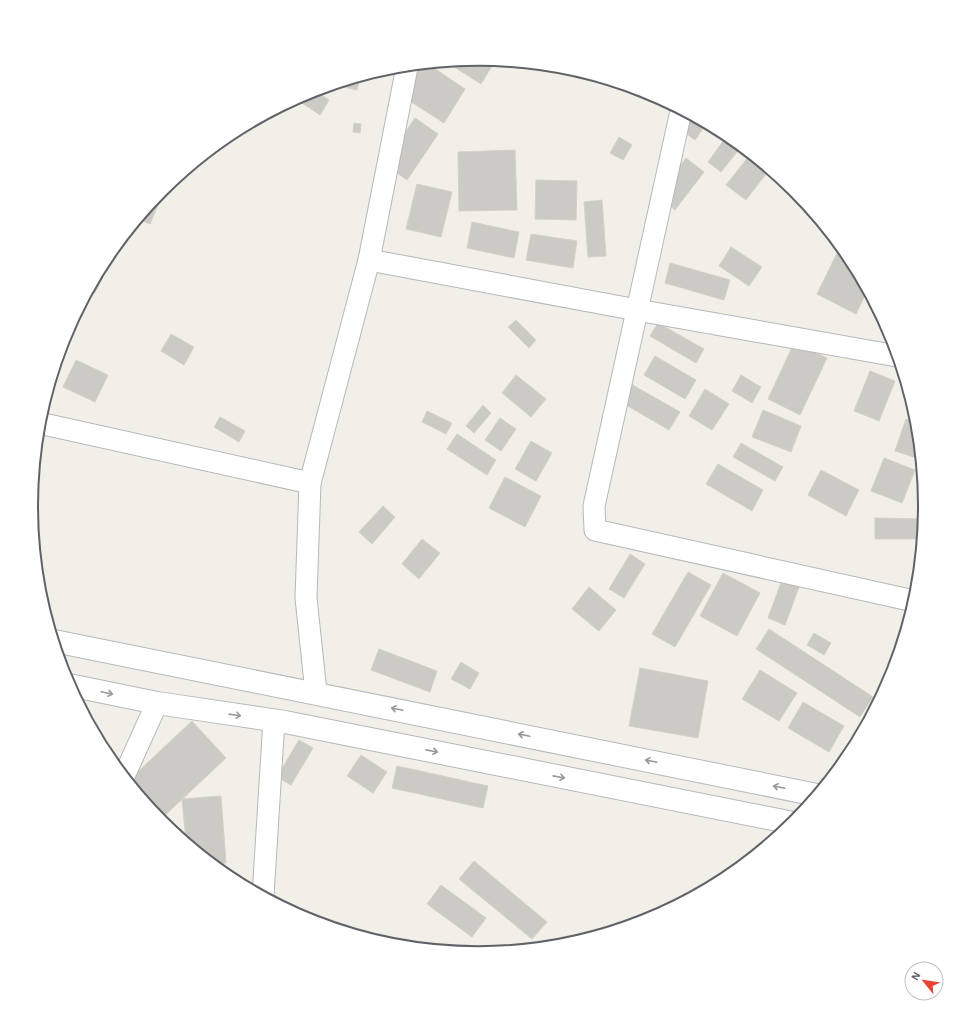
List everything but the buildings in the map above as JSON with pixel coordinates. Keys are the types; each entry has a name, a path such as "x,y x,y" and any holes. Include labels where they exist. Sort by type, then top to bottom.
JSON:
{"street":[{"path":"316,692 306,598 310,483 369,260 406,73"},
{"path":"680,116 594,506 595,530 907,603"},
{"path":"369,260 637,310 891,355"},
{"path":"46,424 310,483"},
{"path":"59,642 316,692 812,793"},
{"path":"76,686 157,703 274,720 784,822"},
{"path":"126,771 157,703"},
{"path":"263,891 274,720"}]}
